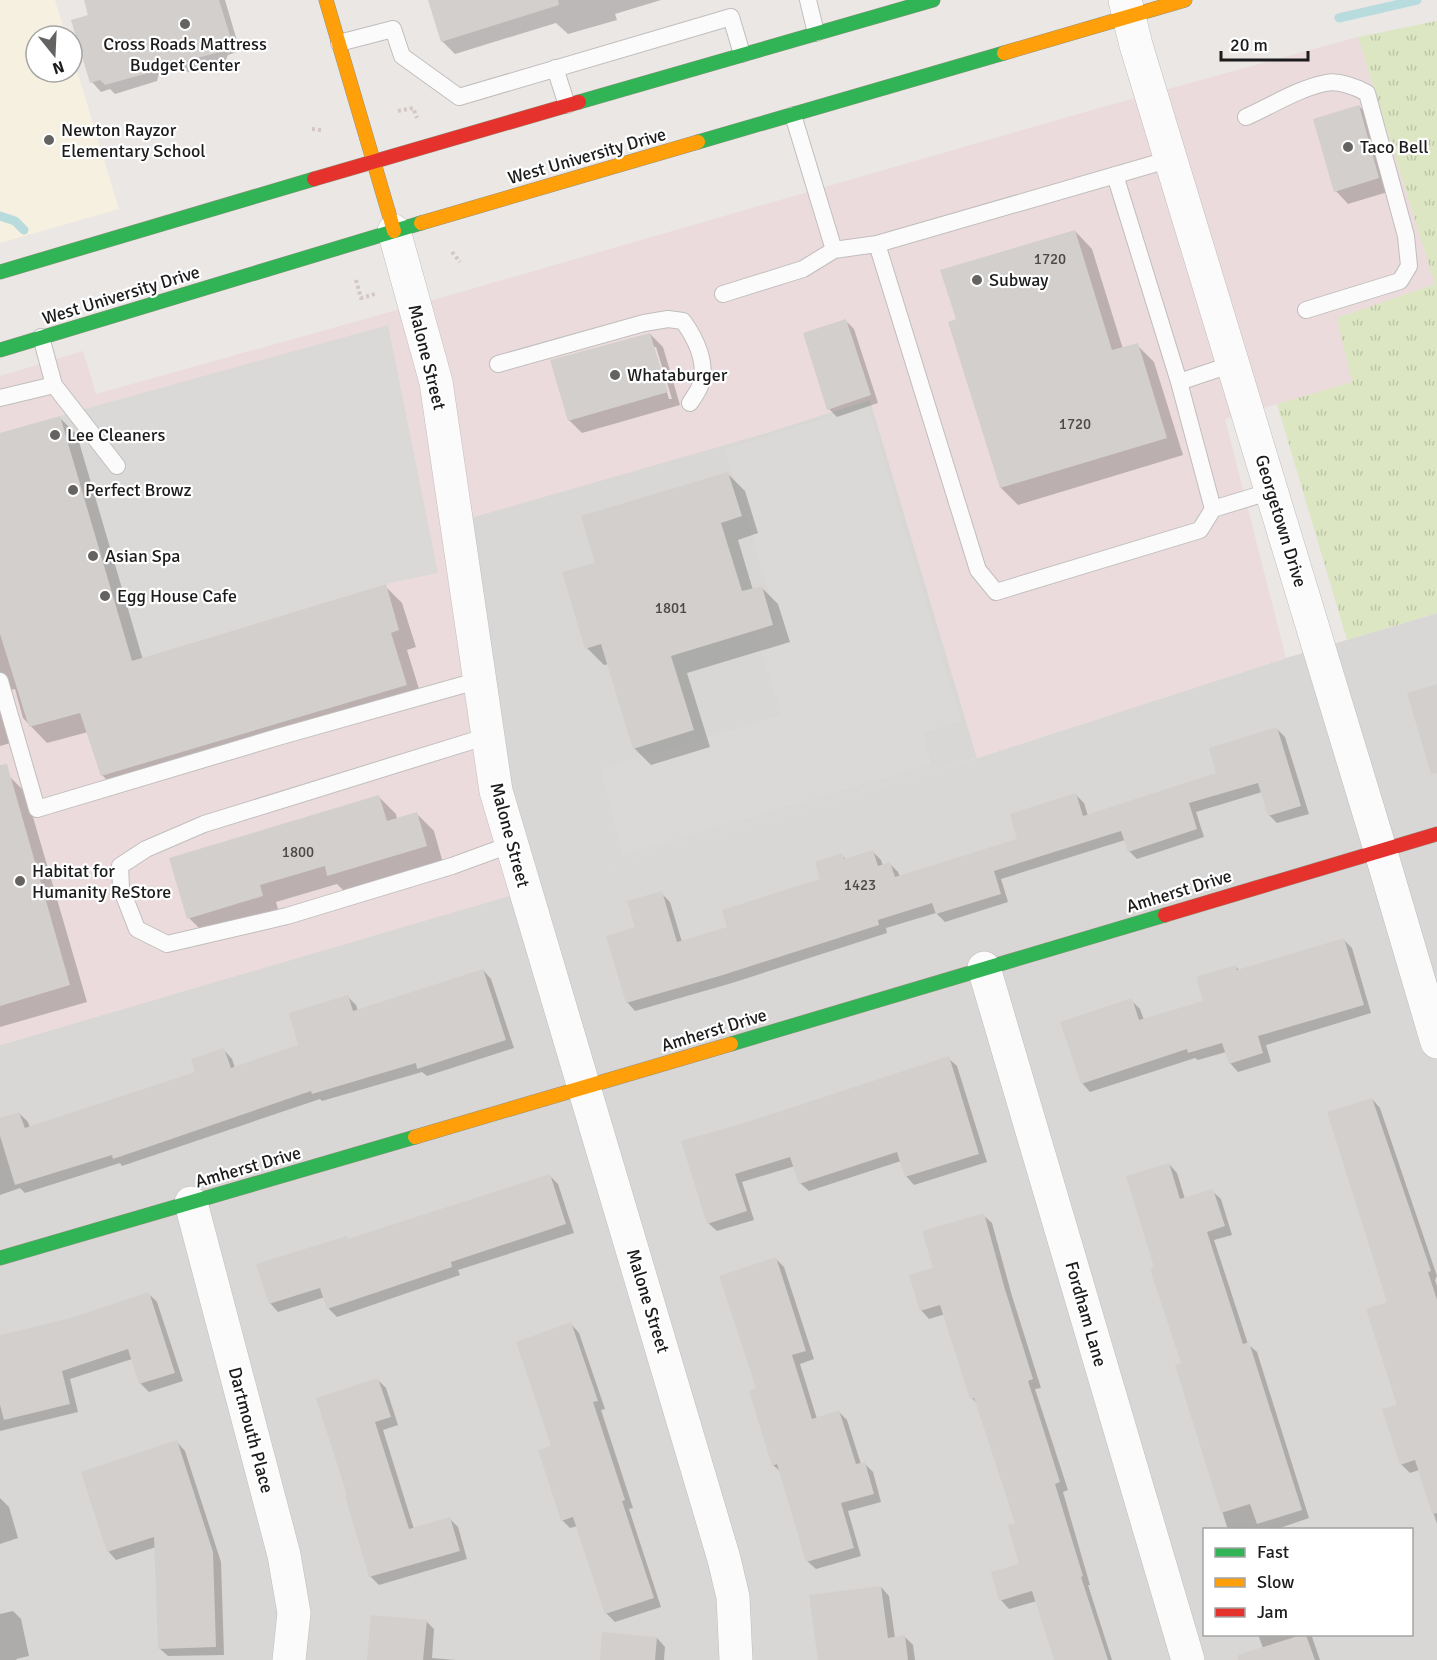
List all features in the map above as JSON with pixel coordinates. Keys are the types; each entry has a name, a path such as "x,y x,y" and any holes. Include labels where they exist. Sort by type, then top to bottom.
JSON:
{"main road":[{"name":"Malone Street","path":"326,0 394,231"},
{"name":"West University Drive","path":"0,350 394,231 794,115 1126,9 1185,0"},
{"path":"0,272 922,1"},
{"name":"Amherst Drive","path":"0,1258 584,1088 1380,849 1437,834"}],"street":[{"name":"Georgetown Drive","path":"1126,9 1437,1042"},
{"name":"Malone Street","path":"394,231 436,382 496,792 724,1559 733,1597 736,1660"},
{"name":"Fordham Lane","path":"984,968 1188,1660"},
{"name":"Dartmouth Place","path":"191,1203 284,1555 294,1613 289,1660"}],"lane":[{"path":"808,0 816,33"},
{"path":"339,43 393,29 402,56 459,97 731,17 742,54"},
{"path":"555,68 567,105"},
{"path":"1246,117 1301,91 1328,82 1356,87 1367,93 1406,236 1409,266 1400,281 1306,310"},
{"path":"794,115 834,250"},
{"path":"723,294 803,269 834,250 877,244 1171,159"},
{"path":"1115,175 1179,382 1213,509"},
{"path":"877,244 978,570 996,592 1200,530 1213,509 1272,491"},
{"path":"498,364 644,323 668,319 683,321 696,340 702,369 700,386 690,404"},
{"path":"42,337 54,384 117,466"},
{"path":"1179,382 1233,364"},
{"path":"0,398 54,384"},
{"path":"0,681 37,809 480,680"},
{"path":"488,736 204,824 146,849 120,866 121,888 137,929 166,944 287,916 452,866 512,844"}],"path":[{"path":"398,111 413,108 418,121"},
{"path":"312,129 321,130"},
{"path":"452,252 460,262"},
{"path":"356,280 361,298 375,294"}],"shaded area":[{"name":"Newton Rayzor Elementary School","path":"0,0 55,0 62,24 24,24 24,84 81,84 119,209 0,243"},
{"path":"1358,37 1435,284 1338,318 1352,382 1225,419 1286,658 977,758 870,400 753,437 526,891 0,1045 0,376 83,351 96,394 447,296 1106,106"},
{"path":"388,325 438,573 385,584 132,661 60,416"},
{"path":"870,400 977,758 526,891 457,522 753,437"},
{"path":"868,405 961,721 925,732 924,737 931,764 623,855 600,769 782,715 755,632 779,624 725,449"},
{"path":"1437,613 1437,1660 0,1660 0,1045 977,758 1286,658"}],"green space":[{"path":"1437,21 1437,613 1347,640 1277,404 1352,382 1337,318 1435,284 1358,37"}],"building":[{"path":"84,0 219,0 232,42 219,46 216,53 178,63 171,60 150,65 148,73 105,85 100,80 90,83 84,63 84,24 72,24 71,20 88,15"},
{"path":"428,0 558,0 559,5 441,42"},
{"name":"Taco Bell","path":"1359,105 1379,178 1334,192 1313,119"},
{"path":"1075,230 1112,350 1138,343 1167,438 1000,488 948,322 956,319 940,270"},
{"path":"846,319 871,395 827,410 803,333"},
{"name":"Whataburger","path":"650,333 668,392 568,421 550,360"},
{"path":"60,416 132,661 386,584 399,630 391,633 407,685 101,776 80,713 29,727 0,634 0,433"},
{"path":"728,472 742,516 721,523 742,591 762,586 773,625 671,656 694,730 633,749 601,644 585,649 562,572 595,563 581,516"},
{"path":"1437,684 1437,773 1431,774 1407,693"},
{"path":"1277,727 1301,806 1268,816 1258,783 1189,803 1197,829 1128,852 1121,831 994,871 1001,894 936,914 932,903 878,920 879,925 723,975 626,1003 606,936 635,927 627,901 662,891 677,942 727,927 722,910 820,879 815,862 842,853 844,859 873,850 878,866 890,862 895,877 1017,839 1010,814 1076,793 1083,816 1216,773 1209,748"},
{"name":"Habitat for Humanity ReStore","path":"7,764 70,985 0,1006 0,765"},
{"path":"379,795 387,821 417,812 427,846 327,876 325,866 260,885 263,896 187,919 169,858"},
{"path":"1344,938 1364,1005 1258,1036 1263,1053 1229,1064 1222,1043 1188,1053 1187,1049 1081,1084 1060,1022 1132,998 1139,1020 1203,1001 1196,977 1236,965 1237,970"},
{"path":"483,969 506,1040 417,1069 416,1063 312,1094 311,1091 113,1159 112,1155 15,1185 0,1136 0,1118 19,1112 25,1128 195,1072 191,1059 224,1048 231,1068 298,1045 289,1013 348,995 353,1011"},
{"path":"949,1056 979,1154 905,1177 897,1152 799,1184 790,1157 735,1174 747,1211 707,1224 681,1141 741,1124"},
{"path":"1372,1098 1431,1271 1428,1272 1437,1300 1437,1513 1432,1514 1415,1460 1400,1465 1382,1409 1397,1405 1366,1309 1387,1302 1327,1112"},
{"path":"1169,1163 1180,1199 1213,1189 1225,1226 1207,1232 1243,1344 1249,1342 1302,1510 1257,1524 1250,1504 1221,1513 1175,1365 1181,1363 1150,1269 1154,1267 1126,1176"},
{"path":"550,1174 566,1224 451,1262 452,1267 327,1309 320,1288 269,1304 256,1264 347,1236 348,1239"},
{"path":"984,1213 1033,1379 1028,1381 1060,1482 1055,1484 1083,1576 1081,1577 1108,1660 1054,1660 1032,1591 999,1601 991,1572 1019,1564 1008,1525 1015,1523 974,1398 970,1399 940,1305 920,1311 909,1275 933,1268 922,1231"},
{"path":"776,1257 806,1351 792,1355 812,1419 839,1410 856,1464 865,1462 874,1494 841,1503 854,1548 806,1562 777,1464 772,1466 749,1391 756,1388 719,1276"},
{"path":"149,1292 175,1373 139,1384 128,1349 62,1371 70,1404 4,1420 0,1405 0,1335 71,1318"},
{"path":"571,1322 598,1401 593,1402 654,1598 605,1614 573,1517 561,1521 538,1450 551,1446 516,1342"},
{"path":"378,1378 391,1417 375,1422 409,1529 450,1517 460,1551 369,1577 345,1496 347,1495 316,1398"},
{"path":"177,1440 213,1552 216,1647 158,1649 154,1537 107,1552 81,1472"},
{"path":"881,1586 888,1638 905,1635 908,1660 818,1660 809,1595"},
{"path":"371,1615 427,1620 423,1660 367,1660"},
{"path":"602,1632 657,1637 655,1660 600,1660"},
{"path":"1298,1636 1306,1636 1315,1660 1238,1660 1238,1655"}],"waterway":[{"path":"1339,18 1417,0"},
{"path":"0,216 15,221 24,230"}],"traffic: fast":[{"path":"579,102 933,0"},
{"path":"698,142 1004,53"},
{"path":"0,272 314,179"},
{"path":"0,350 421,223"},
{"path":"731,1044 1165,915"},
{"path":"0,1258 415,1137"}],"traffic: slow":[{"path":"326,0 394,231"},
{"path":"1004,53 1185,0"},
{"path":"421,223 698,142"},
{"path":"415,1137 731,1044"}],"traffic: jam":[{"path":"314,179 579,102"},
{"path":"1165,915 1437,834"}],"place":[{"name":"Cross Roads Mattress Budget Center","path":"185,24"},
{"name":"Newton Rayzor Elementary School","path":"49,140"},
{"name":"Taco Bell","path":"1348,147"},
{"name":"Subway","path":"977,280"},
{"name":"Whataburger","path":"615,375"},
{"name":"Lee Cleaners","path":"55,435"},
{"name":"Perfect Browz","path":"73,490"},
{"name":"Asian Spa","path":"93,556"},
{"name":"Egg House Cafe","path":"105,596"},
{"name":"Habitat for Humanity ReStore","path":"20,881"}]}
